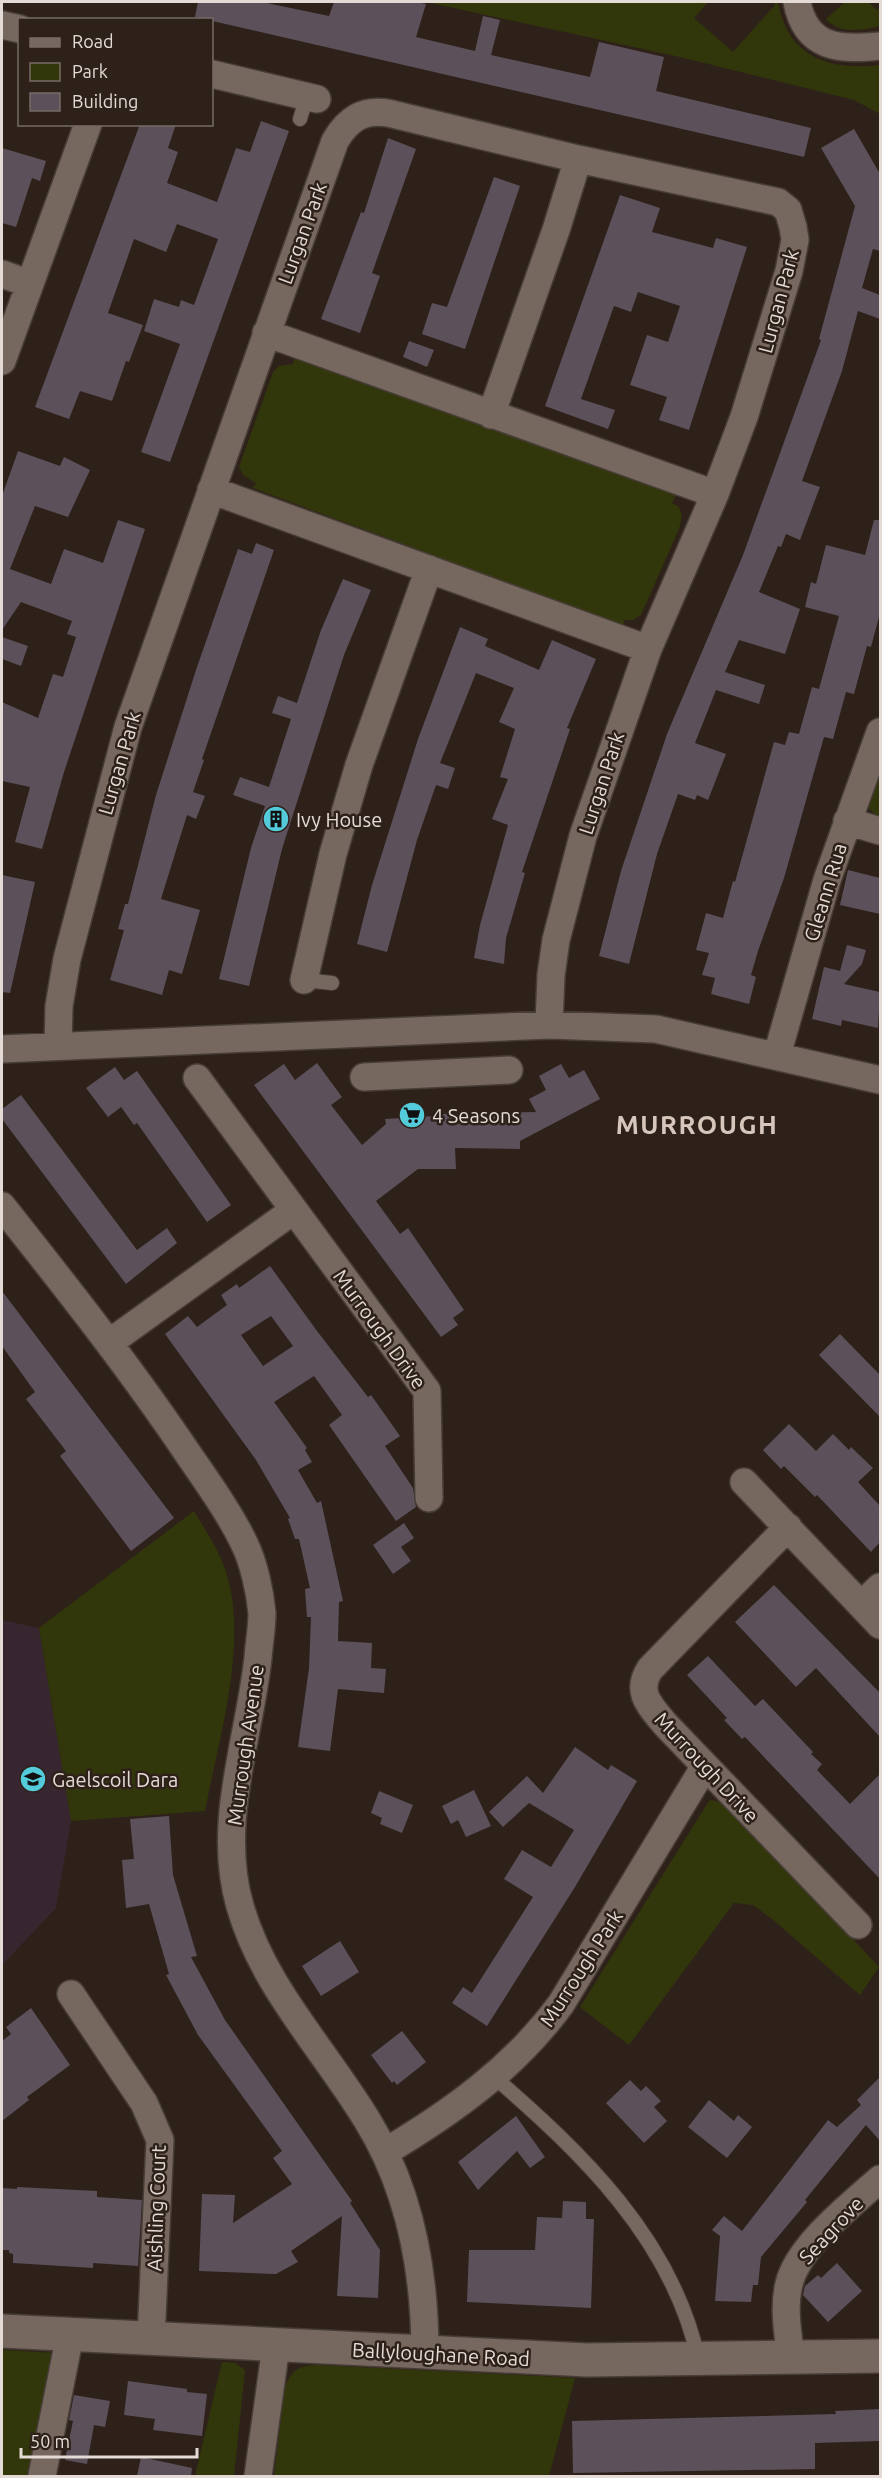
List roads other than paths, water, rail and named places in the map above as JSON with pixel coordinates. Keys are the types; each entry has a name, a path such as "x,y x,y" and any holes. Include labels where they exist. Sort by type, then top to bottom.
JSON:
{"street":[{"path":"797,2 807,29 827,44 852,48 880,46"},
{"path":"2,25 18,29"},
{"path":"213,74 308,105"},
{"name":"Lurgan Park","path":"58,1045 59,1006 67,959 131,717 335,141 351,120 373,112 388,112 578,159 778,202 788,210 791,218 795,240 789,271 765,355 715,494 648,649 583,836 568,889 553,959 549,1025"},
{"path":"2,362 87,126"},
{"path":"491,415 556,230 578,159"},
{"path":"2,274 30,284"},
{"path":"266,333 715,494"},
{"path":"211,490 648,649"},
{"path":"304,980 347,806 370,729 429,569"},
{"name":"Gleann Rua","path":"777,1055 847,821 880,732"},
{"path":"847,821 880,831"},
{"path":"2,1048 549,1025 656,1029 880,1080"},
{"path":"408,1032 410,1075"},
{"path":"364,1077 509,1070"},
{"name":"Murrough Drive","path":"197,1078 427,1391 429,1498"},
{"name":"Murrough Avenue","path":"2,1206 109,1343 206,1480 248,1551 262,1614 255,1687 237,1775 231,1826 233,1875 238,1899 266,1972 368,2121 385,2152 415,2238 421,2277 425,2354"},
{"path":"109,1343 294,1210"},
{"path":"744,1482 788,1527 871,1596 880,1625"},
{"name":"Murrough Drive","path":"788,1527 650,1669 644,1679 642,1689 645,1698 665,1724 858,1925"},
{"name":"Murrough Park","path":"385,2152 448,2114 524,2049 561,2004 705,1766"},
{"name":"Aishling Court","path":"71,1994 144,2103 160,2140 151,2339"},
{"name":"Seagrove","path":"791,2358 787,2300 793,2272 816,2240 880,2179"},
{"name":"Ballyloughane Road","path":"2,2331 425,2354 587,2360 880,2356"},
{"path":"42,2476 70,2334"},
{"path":"258,2476 276,2346"}],"lane":[{"path":"304,980 332,983"},
{"path":"494,2076 584,2161 640,2226 676,2291 692,2332 698,2360"}],"place":[{"name":"Ivy House","path":"276,819"},
{"name":"4 Seasons","path":"412,1115"},
{"name":"Gaelscoil Dara","path":"33,1779"}],"district":[{"name":"MURROUGH","path":"697,1124"}]}
